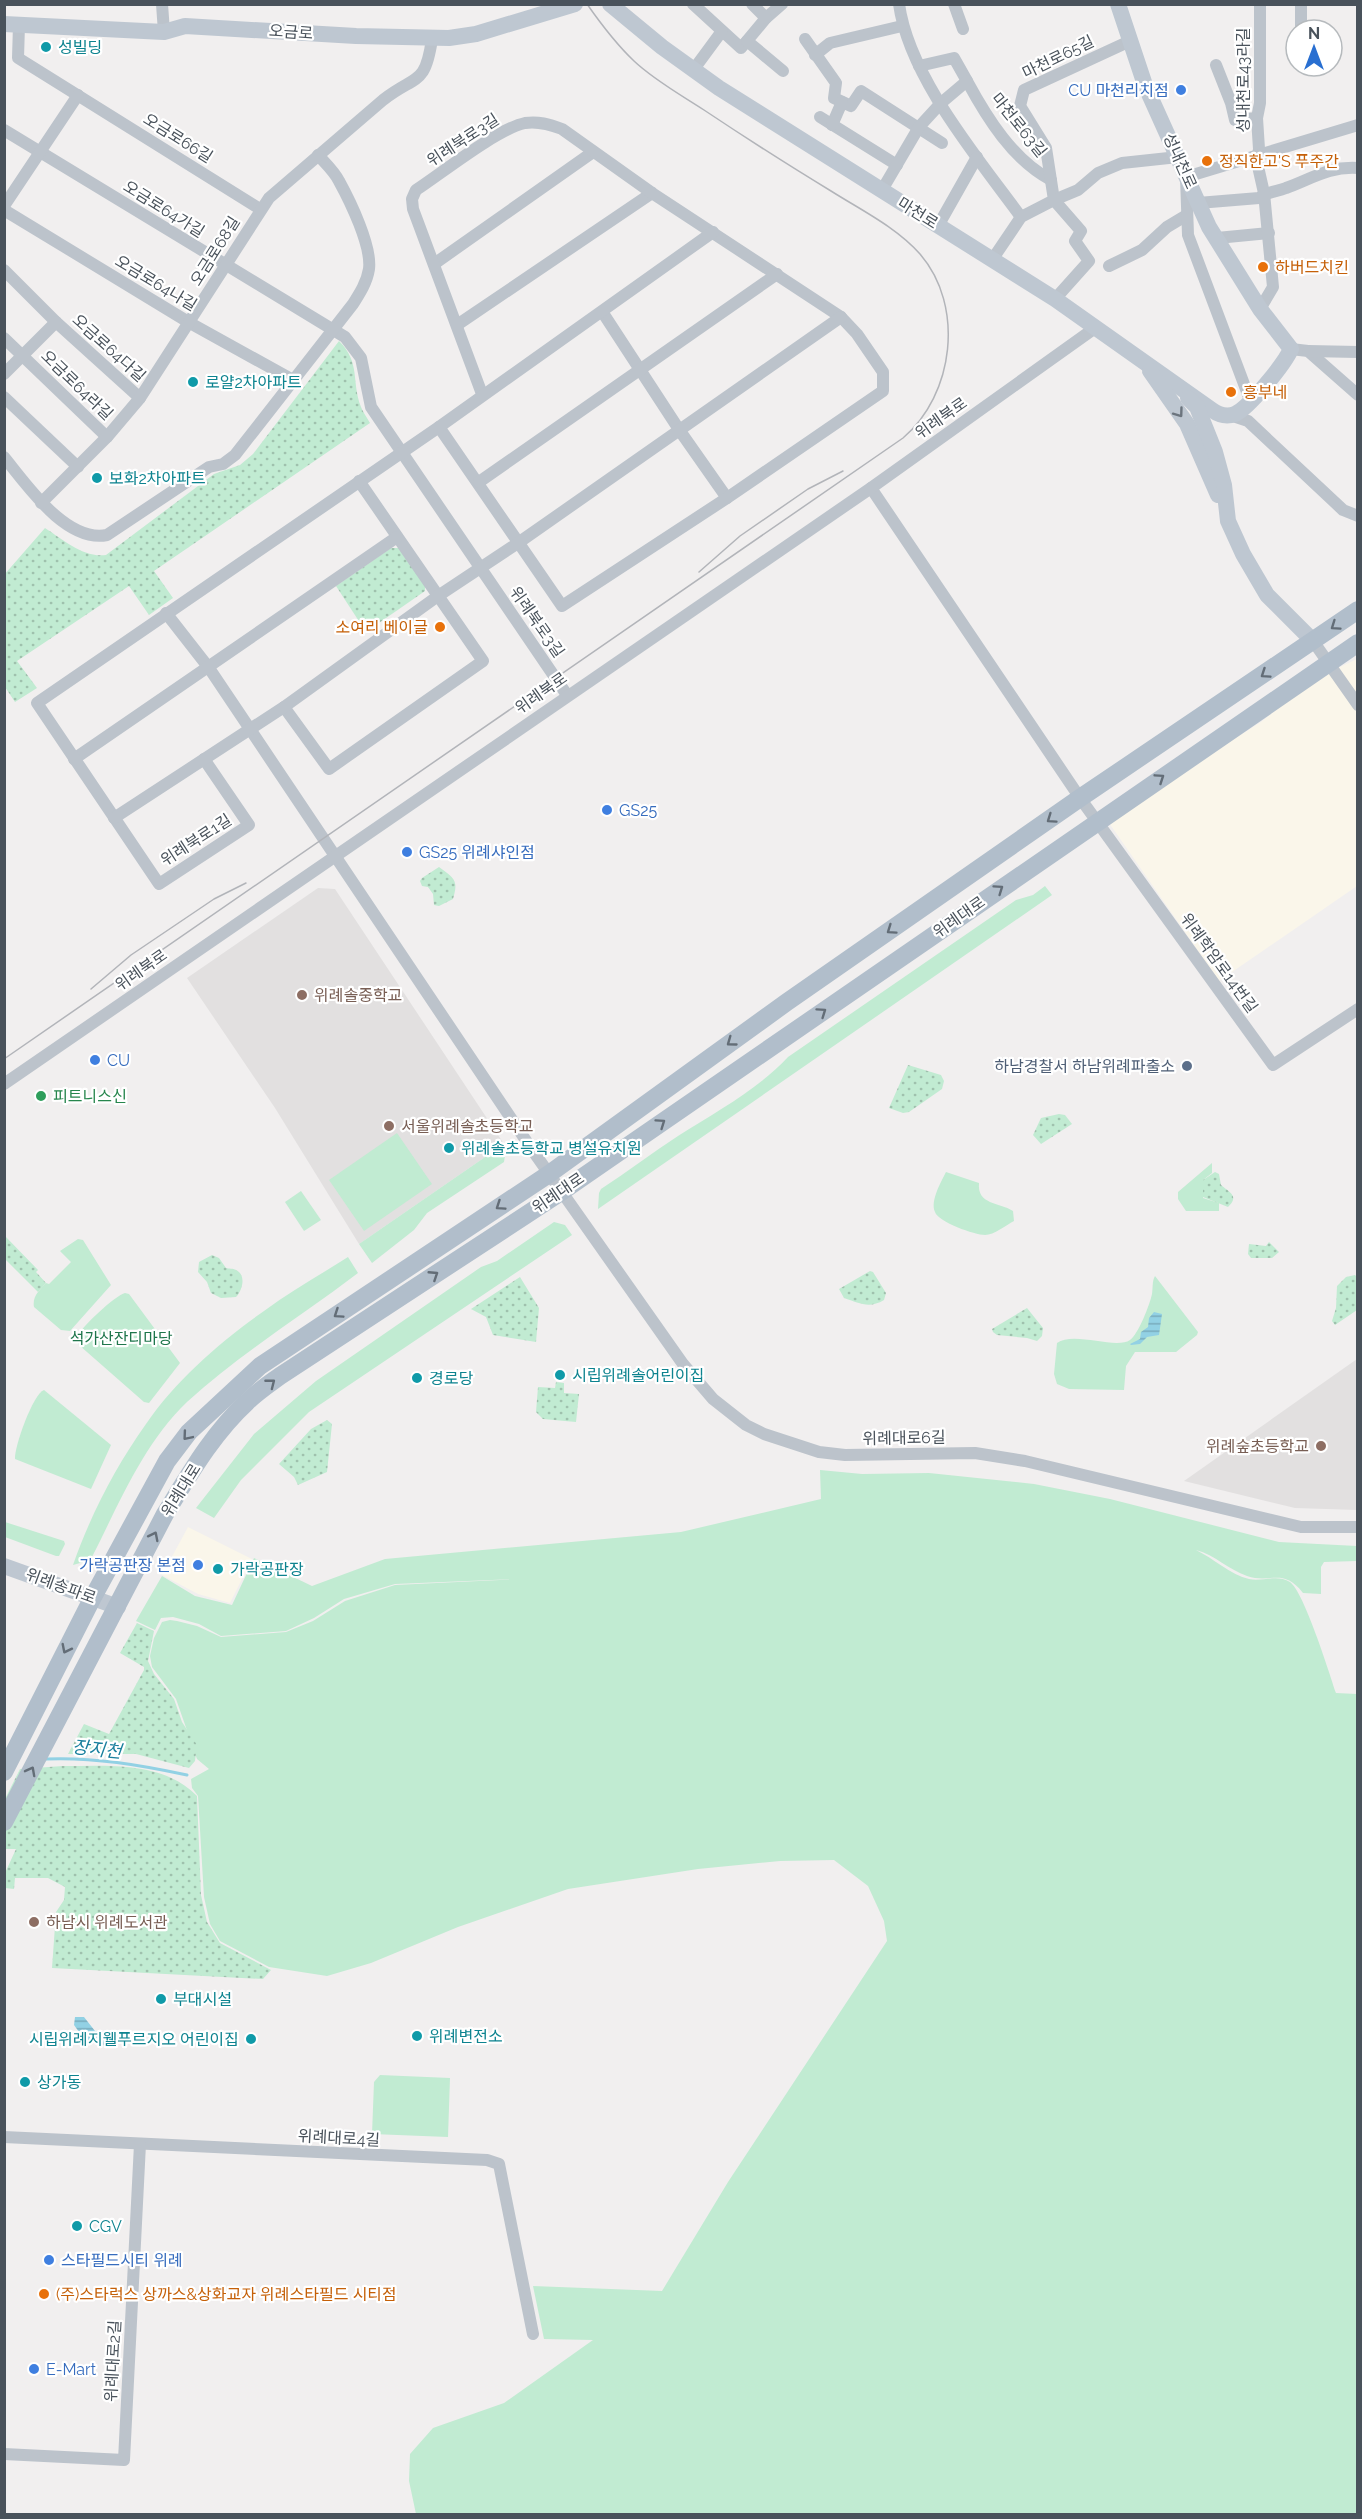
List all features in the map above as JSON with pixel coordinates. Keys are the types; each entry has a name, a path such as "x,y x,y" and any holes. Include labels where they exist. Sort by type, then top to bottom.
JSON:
{"main road":[{"name":"오금로","path":"12,24 164,32 185,26 432,39 470,35 575,4"},
{"name":"마천로","path":"610,4 627,20 719,88 1055,298 1217,413 1230,415"},
{"name":"성내천로","path":"1118,4 1145,85 1186,177 1193,209 1217,238 1260,309 1291,349"},
{"path":"1230,415 1238,413 1284,363 1291,349"},
{"path":"1147,365 1187,424 1243,554 1267,595 1313,641"},
{"path":"1168,379 1197,407 1215,452 1224,485 1228,520"},
{"name":"위례대로","path":"4,1772 93,1597 167,1461 189,1432 260,1366 549,1174 778,1009 1080,798 1358,610"},
{"name":"위례대로","path":"4,1822 165,1514 222,1430 246,1402 280,1376 561,1192 1358,643"},
{"name":"위례송파로","path":"4,1566 118,1607"}],"street":[{"path":"162,4 164,32"},
{"path":"693,4 741,48 766,18 782,4"},
{"path":"752,4 766,18"},
{"path":"899,4 902,26 926,81 977,158 1021,216"},
{"path":"954,4 963,29"},
{"name":"성내천로43라길","path":"1260,4 1260,103 1257,118 1257,162 1269,233"},
{"name":"오금로66길","path":"12,24 18,58 260,209"},
{"path":"815,54 830,43 902,26"},
{"path":"694,69 722,31"},
{"name":"오금로68길","path":"41,503 107,437 140,398 269,198 391,94 400,87 417,80 428,65 432,39"},
{"path":"805,39 836,83 834,98 851,106 861,91 942,143"},
{"name":"마천로65길","path":"1054,200 1046,148 1020,106 1024,90 1130,40"},
{"path":"747,41 783,71"},
{"name":"마천로63길","path":"919,66 954,58 984,113 1028,166 1051,180"},
{"path":"1216,66 1230,99 1235,120 1257,118"},
{"path":"882,190 919,127 941,103 967,81"},
{"path":"4,208 78,95"},
{"path":"832,125 842,102"},
{"path":"820,117 897,165"},
{"name":"위례북로3길","path":"482,394 413,209 412,199 416,190 508,128 526,123 545,123 562,129 652,193 841,318 857,334 883,372 883,390 727,498 562,606 518,543"},
{"path":"1186,177 1358,125"},
{"name":"오금로64가길","path":"4,130 345,337 361,358 371,407 402,452"},
{"path":"434,264 593,152"},
{"path":"4,457 41,503 76,531 90,536 106,535 209,467 223,464 235,455 362,291 369,270 368,255 338,179 318,155"},
{"path":"992,260 1021,216 1078,190 1098,173 1122,163 1178,157"},
{"path":"938,226 977,158"},
{"path":"1109,266 1142,250 1167,227 1193,209 1259,198 1264,193 1284,189 1318,173 1335,169 1358,168"},
{"path":"457,325 652,193"},
{"path":"1054,200 1081,231 1075,241 1089,261 1055,298"},
{"name":"오금로64나길","path":"4,208 190,323 293,380"},
{"path":"1193,209 1188,235 1250,400"},
{"path":"402,452 482,394 603,313 713,232"},
{"path":"1217,238 1269,233 1274,287 1260,309"},
{"name":"오금로64다길","path":"4,270 56,322 140,398"},
{"path":"478,483 777,274"},
{"path":"603,313 727,498"},
{"path":"114,818 284,707 438,596 841,318"},
{"name":"오금로64다길","path":"23,356 56,322"},
{"name":"위례북로","path":"4,1084 871,488 1095,328"},
{"name":"오금로64라길","path":"4,338 107,437"},
{"path":"1291,349 1358,352"},
{"path":"1308,351 1358,395"},
{"name":"오금로64라길","path":"4,374 23,356"},
{"path":"4,397 78,467"},
{"path":"1230,415 1248,421 1343,510 1358,516"},
{"path":"439,427 518,543"},
{"name":"위례북로3길","path":"402,452 567,695"},
{"name":"위례북로1길","path":"204,759 249,825 159,884 37,703 402,452"},
{"path":"284,707 329,769 483,661 359,481"},
{"name":"위례학암로14번길","path":"871,488 1080,798 1273,1065 1358,1009"},
{"path":"74,759 396,537"},
{"path":"166,613 209,668 335,856"},
{"path":"1313,641 1358,705"},
{"name":"위례대로6길","path":"335,856 561,1192 699,1384 713,1399 746,1425 764,1434 819,1452 845,1455 975,1453 1025,1461 1301,1527 1358,1527"},
{"name":"위례대로4길","path":"4,2137 487,2160 499,2164 532,2334"},
{"name":"위례대로2길","path":"4,2454 124,2460 140,2144"}],"shaded area":[{"path":"1357,659 1357,886 1219,981 1107,820 1261,722 1290,699 1338,668"},
{"path":"318,888 335,889 504,1144 359,1244 275,1108 187,978"},
{"path":"1357,1359 1357,1510 1295,1508 1184,1481"},
{"path":"188,1527 252,1559 230,1603 198,1594 162,1575"}],"green space":[{"path":"339,341 350,357 358,398 370,423 154,571 173,598 149,615 129,586 17,661 37,688 15,702 5,687 4,575 45,528 82,551 89,554 106,555 214,474 240,465 253,454"},
{"path":"391,548 400,548 425,583 425,591 366,632 336,586"},
{"path":"439,867 452,877 455,888 453,899 439,906 434,905 433,894 428,887 422,886 420,881"},
{"path":"1045,886 1052,895 598,1209 601,1189 722,1109 763,1080 788,1057 1016,900 1033,895"},
{"path":"908,1065 941,1075 944,1081 942,1089 909,1112 903,1113 889,1108"},
{"path":"1065,1115 1072,1124 1041,1144 1033,1135 1041,1118"},
{"path":"397,1133 432,1184 364,1231 329,1180"},
{"path":"504,1144 506,1149 504,1162 427,1213 414,1230 372,1263 359,1244"},
{"path":"1212,1163 1212,1173 1203,1180 1203,1198 1219,1203 1219,1211 1186,1211 1178,1199 1178,1192"},
{"path":"946,1172 979,1183 979,1190 985,1199 1013,1211 1014,1221 996,1232 985,1235 943,1220 935,1212 934,1203"},
{"path":"1215,1172 1219,1174 1221,1185 1233,1197 1228,1207 1203,1197 1203,1180"},
{"path":"301,1191 321,1220 304,1231 285,1202"},
{"path":"554,1222 565,1225 572,1235 309,1412 241,1480 214,1518 196,1508 254,1434 316,1381 481,1267 497,1261"},
{"path":"5,1236 38,1270 36,1272 46,1283 38,1292 5,1259"},
{"path":"78,1239 83,1240 111,1285 70,1331 61,1330 34,1307 34,1300 46,1283 49,1284 71,1262 60,1251"},
{"path":"1269,1242 1279,1252 1272,1258 1251,1258 1248,1254 1249,1244 1266,1246"},
{"path":"212,1255 219,1258 226,1268 235,1269 241,1275 242,1287 236,1297 221,1298 211,1293 207,1282 198,1272 199,1262"},
{"path":"348,1257 358,1273 249,1351 207,1384 171,1419 157,1436 133,1475 92,1557 73,1565 87,1528 114,1474 146,1424 171,1392 200,1362 248,1323"},
{"path":"870,1271 873,1272 886,1293 884,1300 869,1305 844,1298 839,1289"},
{"path":"1355,1275 1357,1277 1357,1310 1335,1325 1332,1321 1336,1308 1337,1286 1346,1277"},
{"path":"1155,1276 1198,1332 1197,1335 1176,1352 1135,1352 1126,1366 1124,1390 1069,1389 1057,1384 1054,1374 1057,1343 1074,1339 1115,1343 1130,1340 1137,1332 1146,1312"},
{"path":"520,1277 539,1308 536,1342 493,1335 486,1317 471,1309"},
{"name":"석가산잔디마당","path":"125,1293 129,1294 180,1363 149,1403 144,1402 79,1345 77,1340 92,1319 114,1299"},
{"path":"1027,1308 1043,1328 1042,1336 1037,1341 997,1335 993,1332 992,1329"},
{"path":"556,1382 564,1383 564,1393 579,1394 576,1422 543,1419 536,1412 538,1387 555,1388"},
{"path":"44,1390 111,1445 91,1489 15,1459 25,1422 35,1401"},
{"path":"327,1420 332,1424 327,1472 298,1485 294,1477 279,1464 311,1429"},
{"path":"820,1470 862,1474 929,1473 1034,1484 1110,1499 1279,1542 1357,1546 1357,1561 1324,1562 1321,1567 1321,1594 1303,1593 1289,1580 1275,1578 1290,1582 1296,1589 1309,1616 1336,1693 1357,1694 1357,2514 416,2514 409,2481 410,2454 433,2428 504,2403 593,2340 544,2339 533,2286 662,2291 728,2182 887,1941 884,1921 868,1886 834,1860 780,1861 698,1869 568,1889 458,1927 371,1963 327,1976 269,1967 220,1941 210,1924 204,1897 198,1796 192,1788 191,1779 209,1769 197,1759 176,1699 152,1667 150,1656 154,1638 162,1622 170,1620 197,1626 221,1637 286,1632 313,1621 345,1601 395,1585 518,1579 395,1584 344,1599 314,1618 286,1631 221,1636 199,1624 173,1617 161,1618 155,1630 136,1621 162,1576 195,1596 232,1605 254,1558 312,1586 385,1559 681,1532 821,1499","holes":["1196,1550 1247,1576 1275,1578 1254,1580 1242,1577"]},
{"path":"5,1522 64,1541 65,1544 59,1556 56,1556 5,1537"},
{"path":"137,1623 154,1631 148,1661 154,1674 174,1699 182,1722 197,1745 195,1761 189,1768 136,1754 68,1754 84,1724 109,1734 144,1670 144,1667 120,1653"},
{"path":"117,1766 152,1771 183,1785 197,1796 201,1895 207,1922 220,1943 271,1970 263,1979 52,1968 56,1912 64,1900 65,1887 48,1878 15,1878 14,1889 5,1888 5,1873 16,1849 5,1849 5,1799 20,1769"},
{"path":"380,2075 450,2078 448,2137 372,2134 374,2082"}],"water":[{"path":"1154,1312 1162,1314 1159,1335 1147,1337 1140,1344 1131,1345 1140,1339 1141,1332 1148,1327 1149,1318"},
{"path":"75,2017 84,2017 95,2031 122,2032 127,2035 113,2044 98,2045 79,2032 74,2025"}],"waterway":[{"name":"장지천","path":"46,1759 82,1759 187,1775"}],"tram line":[{"path":"4,1059 903,438 920,420 934,398 943,375 948,349 948,324 944,299 934,275 920,254 900,235 878,220 650,75 621,48 587,4"},
{"path":"699,572 740,536 808,489 843,471"},
{"path":"91,989 131,955 214,899 246,883"}],"place":[{"name":"성빌딩","path":"46,47"},
{"name":"CU 마천리치점","path":"1181,90"},
{"name":"정직한고'S 푸주간","path":"1207,161"},
{"name":"하버드치킨","path":"1263,267"},
{"name":"로얄2차아파트","path":"193,382"},
{"name":"흥부네","path":"1231,392"},
{"name":"보화2차아파트","path":"97,478"},
{"name":"소여리 베이글","path":"440,627"},
{"name":"GS25","path":"607,810"},
{"name":"GS25 위례샤인점","path":"407,852"},
{"name":"위례솔중학교","path":"302,995"},
{"name":"CU","path":"95,1060"},
{"name":"하남경찰서 하남위례파출소","path":"1187,1066"},
{"name":"피트니스신","path":"41,1096"},
{"name":"서울위례솔초등학교","path":"389,1126"},
{"name":"위례솔초등학교 병설유치원","path":"449,1148"},
{"name":"시립위례솔어린이집","path":"560,1375"},
{"name":"경로당","path":"417,1378"},
{"name":"위례숲초등학교","path":"1321,1446"},
{"name":"가락공판장 본점","path":"198,1565"},
{"name":"가락공판장","path":"218,1569"},
{"name":"하남시 위례도서관","path":"34,1922"},
{"name":"부대시설","path":"161,1999"},
{"name":"위례변전소","path":"417,2036"},
{"name":"시립위례지웰푸르지오 어린이집","path":"251,2039"},
{"name":"상가동","path":"25,2082"},
{"name":"CGV","path":"77,2226"},
{"name":"스타필드시티 위례","path":"49,2260"},
{"name":"(주)스타럭스 상까스&상화교자 위례스타필드 시티점","path":"44,2294"},
{"name":"E-Mart","path":"34,2369"}]}
